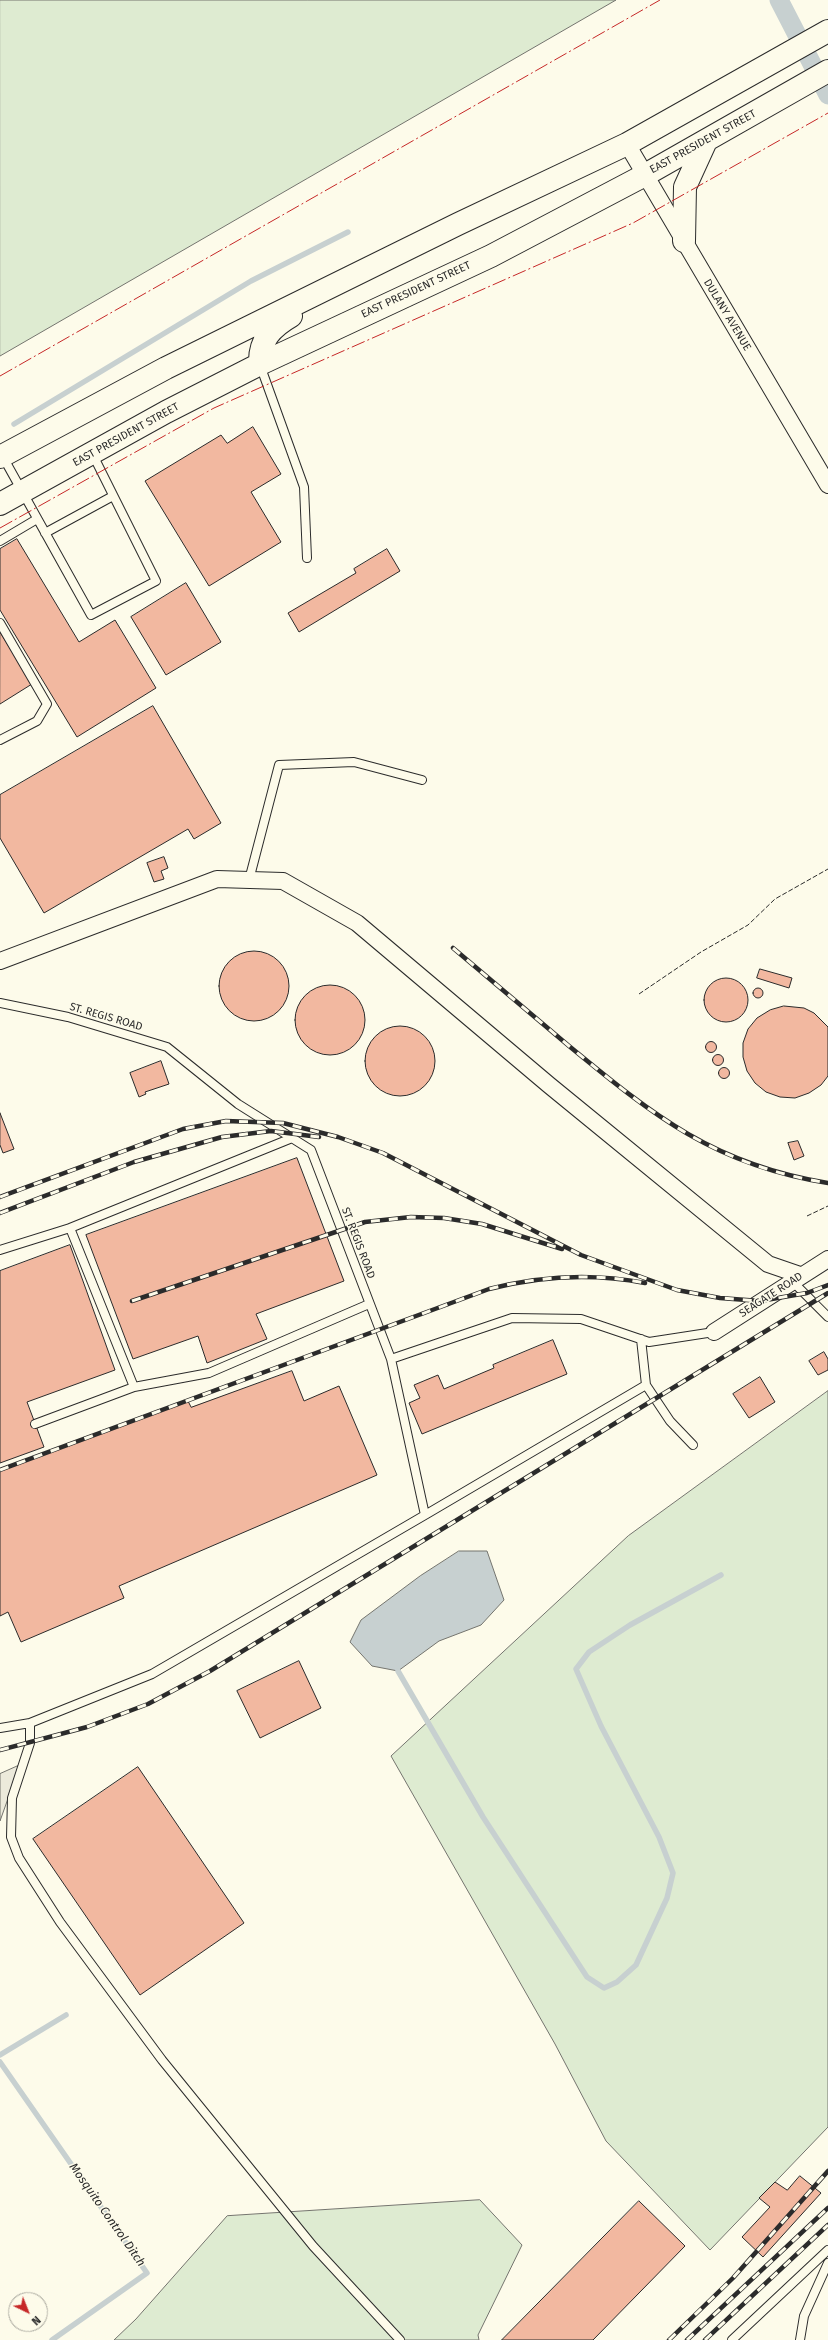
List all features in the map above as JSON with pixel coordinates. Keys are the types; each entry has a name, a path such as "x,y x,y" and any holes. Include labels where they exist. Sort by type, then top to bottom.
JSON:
{"main road":[{"path":"1,454 166,368 379,262 627,144 820,36"},
{"name":"EAST PRESIDENT STREET","path":"0,504 92,453 260,364 491,256 645,175 828,71"},
{"path":"684,241 685,187 706,141"},
{"path":"260,364 261,346 269,332 278,324 379,262"}],"street":[{"name":"DULANY AVENUE","path":"627,144 828,485"},
{"path":"0,961 217,879 283,881 357,923 549,1086 768,1264 796,1278"},
{"name":"SEAGATE ROAD","path":"714,1332 796,1278 828,1259"}],"lane":[{"path":"260,364 304,487 307,558"},
{"path":"1,454 92,615 156,581 92,453"},
{"path":"45,533 113,496"},
{"path":"0,541 37,519"},
{"path":"0,623 47,704 37,721 0,740"},
{"path":"249,880 279,765 354,762 422,780"},
{"name":"ST. REGIS ROAD","path":"0,1002 68,1017 167,1047 238,1104 311,1150 391,1359 425,1515"},
{"path":"0,1250 70,1228 292,1138"},
{"path":"70,1228 134,1387"},
{"path":"796,1278 828,1317"},
{"path":"35,1424 134,1387 209,1373 369,1304"},
{"path":"391,1359 512,1318 581,1319 649,1342 714,1332"},
{"path":"641,1339 646,1385 670,1420 693,1445"},
{"path":"0,1728 30,1723 152,1674 646,1385"},
{"path":"30,1723 30,1742 12,1798 11,1837 19,1858 60,1922 162,2060 313,2246 400,2340"},
{"path":"732,2340 828,2250"},
{"path":"800,2340 804,2316 828,2263"}],"green space":[{"path":"0,0 616,0 0,356"},
{"path":"828,1391 828,2127 710,2250 606,2141 555,2044 391,1756 628,1536"},
{"path":"480,2200 522,2245 478,2335 479,2340 114,2340 136,2319 227,2216"}],"shaded area":[{"path":"459,1551 487,1551 504,1600 481,1625 439,1641 398,1671 372,1666 350,1642 361,1620 420,1576"},
{"path":"20,1765 0,1821 0,1774"}],"building":[{"path":"253,427 281,474 251,492 281,542 209,586 145,481 221,435 227,443"},
{"path":"17,539 79,642 115,620 156,688 77,737 0,610 0,549"},
{"path":"387,549 400,571 299,632 288,613 356,573 354,569"},
{"path":"186,583 221,642 166,675 131,617"},
{"path":"0,632 32,684 0,704"},
{"path":"153,706 221,823 194,839 188,829 44,913 0,838 0,795"},
{"path":"164,857 168,868 161,871 164,879 154,882 147,863"},
{"path":"254,951 273,957 283,967 289,986 283,1005 273,1015 254,1021 235,1015 225,1005 219,986 225,967 235,957"},
{"path":"760,969 792,978 789,988 757,978"},
{"path":"726,978 738,982 744,988 748,1000 744,1012 738,1018 726,1022 714,1018 708,1012 704,1000 708,988 714,982"},
{"path":"330,985 349,991 359,1001 365,1020 359,1039 349,1049 330,1055 311,1049 301,1039 295,1020 301,1001 311,991"},
{"path":"756,988 760,988 762,989 762,997 756,998 753,995 753,991"},
{"path":"784,1006 804,1008 814,1013 828,1027 828,1076 821,1085 809,1093 795,1098 780,1097 766,1092 755,1083 747,1071 743,1057 743,1043 748,1029 757,1018 770,1010"},
{"path":"400,1026 419,1032 429,1042 435,1061 429,1080 419,1090 400,1096 381,1090 371,1080 365,1061 371,1042 381,1032"},
{"path":"709,1042 713,1042 715,1043 715,1051 709,1052 706,1049 706,1045"},
{"path":"716,1055 720,1055 722,1056 722,1064 716,1065 713,1062 713,1058"},
{"path":"161,1061 169,1084 145,1092 146,1094 139,1097 130,1073"},
{"path":"722,1068 726,1068 728,1069 728,1077 722,1078 719,1075 719,1071"},
{"path":"0,1113 14,1149 3,1153 0,1145"},
{"path":"798,1141 804,1156 794,1160 788,1143"},
{"path":"297,1158 344,1281 256,1314 267,1339 207,1363 198,1336 133,1359 86,1235"},
{"path":"70,1245 115,1370 27,1402 44,1447 0,1463 0,1271"},
{"path":"553,1340 567,1374 422,1434 409,1403 420,1398 414,1385 438,1375 444,1389 494,1368 493,1365"},
{"path":"824,1352 828,1359 828,1370 818,1375 809,1361"},
{"path":"292,1371 304,1401 339,1386 377,1475 119,1586 124,1598 21,1642 8,1612 0,1616 0,1471 188,1401 191,1407"},
{"path":"760,1377 775,1402 749,1418 733,1394"},
{"path":"299,1661 321,1708 260,1738 237,1691"},
{"path":"138,1767 244,1923 140,1995 33,1839"},
{"path":"800,2176 821,2193 763,2257 742,2237 770,2207 759,2198 775,2182 787,2190"},
{"path":"639,2201 685,2246 593,2340 502,2340"}],"waterway":[{"path":"779,0 828,95"},
{"path":"14,424 251,281 348,232"},
{"path":"398,1671 483,1817 587,1977 604,1988 617,1982 636,1965 667,1898 673,1873 659,1837 601,1726 576,1669 589,1652 630,1625 721,1575"},
{"name":"Mosquito Control Ditch","path":"0,2055 66,2015"},
{"name":"Mosquito Control Ditch","path":"0,2062 147,2273 52,2340"}],"railway":[{"path":"453,948 569,1046 629,1094 688,1134 719,1150 752,1164 788,1175 828,1183"},
{"path":"0,1197 183,1129 226,1121 283,1123 338,1137 383,1153 581,1255 677,1290 720,1298 760,1301 807,1293 828,1285"},
{"path":"0,1213 134,1162 222,1137 271,1131 319,1137"},
{"path":"132,1301 365,1222 411,1217 444,1218 482,1224 562,1249"},
{"path":"0,1470 489,1289 528,1281 567,1277 606,1278 645,1283"},
{"path":"0,1750 87,1727 148,1704 210,1671 828,1293"},
{"path":"669,2340 733,2278 828,2171"},
{"path":"687,2340 828,2208"},
{"path":"705,2340 828,2225"}],"fence":[{"path":"639,994 701,952 748,925 775,899 828,869"},
{"path":"807,1216 828,1206"}],"power":[{"path":"0,376 660,0"},
{"path":"0,528 214,408 633,223 828,113"}]}
